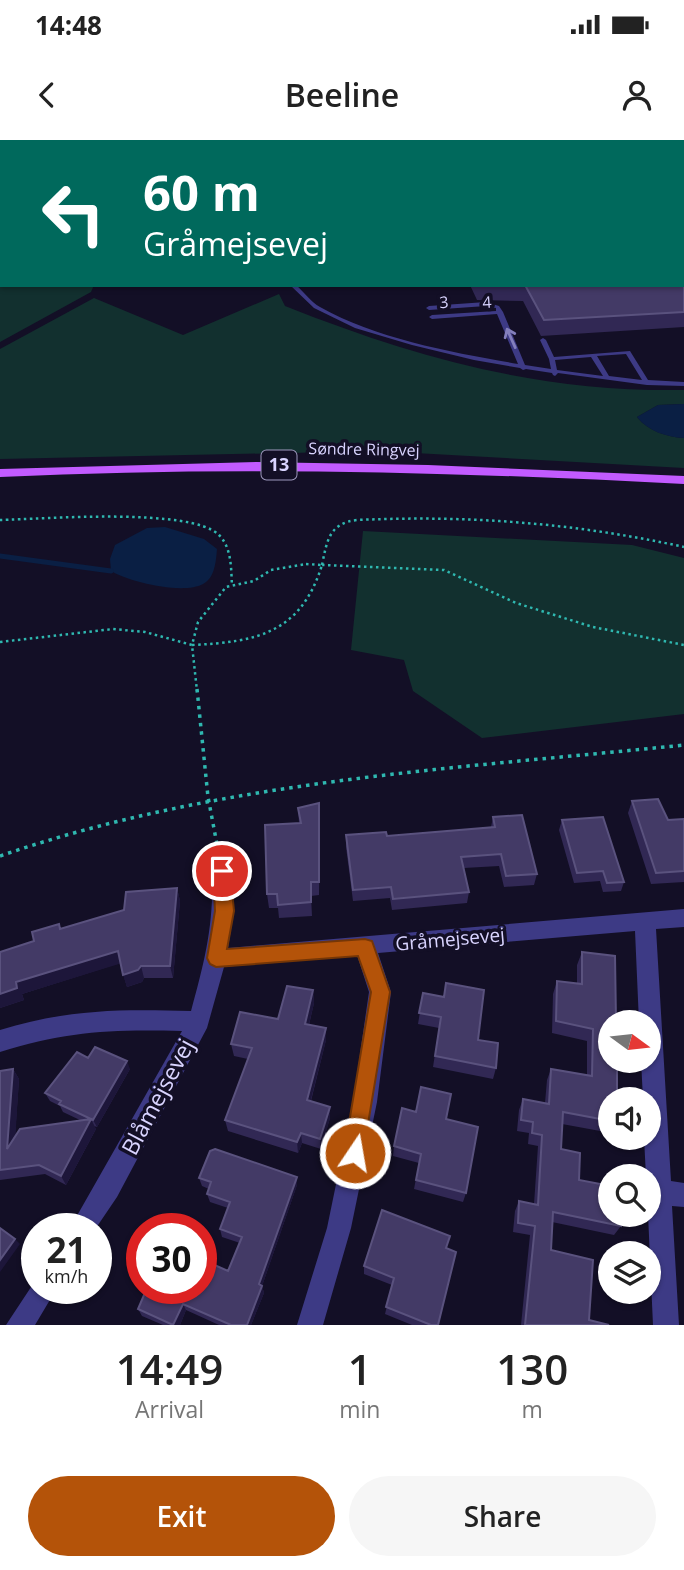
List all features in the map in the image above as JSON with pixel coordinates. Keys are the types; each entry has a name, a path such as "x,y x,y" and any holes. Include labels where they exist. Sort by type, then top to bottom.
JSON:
{"main road":[{"name":"Søndre Ringvej","path":"0,473 119,466 306,464 684,480"}],"street":[{"path":"216,958 224,911 222,871"},
{"name":"Gråmejsevej","path":"216,958 684,918"},
{"path":"645,921 658,1164"},
{"path":"310,1325 339,1228 365,1102 380,992 365,947"},
{"name":"Blåmejsevej","path":"92,1213 199,1021 216,958"},
{"path":"0,1041 45,1027 114,1019 199,1021"},
{"path":"661,1192 684,1195"},
{"path":"661,1227 666,1325"},
{"path":"19,1325 33,1304"}],"lane":[{"path":"295,287 309,306 363,327 450,352 555,374 684,384"},
{"name":"4","path":"486,304 499,312 431,314 486,304"},
{"path":"499,312 523,368"},
{"path":"543,340 552,359 555,374"},
{"path":"552,359 628,352 647,383"},
{"path":"593,355 608,379"}],"path":[{"path":"0,642 130,629 192,645 236,643 278,630 307,605 317,586 327,541 336,526 353,521 419,515 617,533 684,547"},
{"path":"0,520 178,521 210,528 228,546 232,586"},
{"path":"222,871 208,797 192,645 198,622 226,587 254,581 271,570 306,564 444,570 516,603 593,627 684,645"},
{"path":"0,856 111,818 208,797 303,783 684,745"}],"green space":[{"path":"0,287 93,287 91,292 0,342"},
{"path":"279,294 285,306 335,325 383,342 480,369 579,385 684,390 684,404 658,405 637,417 658,432 684,438 684,468 379,451 0,459 0,349 94,298 183,335"},
{"path":"363,531 632,545 684,558 684,714 482,738 413,691 404,660 351,650"}],"water":[{"path":"684,404 684,438 658,432 637,417 658,405"},
{"path":"165,527 204,539 217,549 214,569 207,581 194,587 170,588 143,583 111,571 110,559 115,545 147,528"}],"building":[{"path":"526,287 684,287 684,312 544,320"},
{"path":"658,799 668,820 684,819 684,871 656,873 632,801"},
{"path":"319,803 319,882 311,882 311,902 278,905 277,894 267,894 265,825 301,823 298,808"},
{"path":"522,815 537,874 506,876 501,854 461,857 469,892 393,899 391,887 353,890 346,835 386,832 387,836 495,827 493,817"},
{"path":"603,817 624,882 607,883 603,871 577,873 562,820"},
{"path":"177,888 170,966 141,966 138,970 123,975 118,951 16,982 17,988 0,994 0,952 34,941 32,932 59,924 60,929 124,910 126,892"},
{"path":"582,952 615,956 616,1010 598,1010 598,1073 617,1073 617,1087 598,1087 598,1119 563,1112 561,1149 580,1153 579,1180 598,1184 598,1221 553,1212 551,1250 593,1260 589,1320 609,1325 525,1325 535,1226 518,1223 519,1201 538,1205 542,1135 532,1133 533,1122 521,1120 523,1099 549,1104 551,1069 592,1076 593,1029 556,1021 557,981 582,984"},
{"path":"446,983 484,990 478,1040 498,1043 496,1068 435,1056 441,1017 419,1013 423,993 444,997"},
{"path":"287,986 313,990 305,1024 326,1028 307,1100 330,1107 320,1139 301,1133 297,1142 225,1120 252,1048 231,1044 240,1012 278,1019"},
{"path":"95,1047 127,1061 93,1120 59,1104 61,1101 45,1093 77,1052 88,1058"},
{"path":"13,1069 7,1149 20,1129 91,1119 61,1176 39,1165 0,1170 0,1071"},
{"path":"421,1087 451,1094 446,1119 478,1127 466,1193 416,1180 421,1154 394,1146 402,1108 416,1112"},
{"path":"215,1149 297,1177 247,1325 231,1325 183,1304 217,1304 217,1266 228,1271 242,1237 220,1229 230,1202 207,1194 211,1182 199,1178 210,1151"},
{"path":"382,1210 450,1236 446,1248 456,1252 438,1325 431,1325 386,1307 394,1278 364,1266"},
{"path":"0,1228 15,1239 0,1260"},
{"path":"140,1304 183,1304 173,1325 138,1309"}],"waterway":[{"path":"0,556 111,571"}],"route":[{"path":"222,871 224,911 216,958 365,947 380,992 355,1153"}]}
